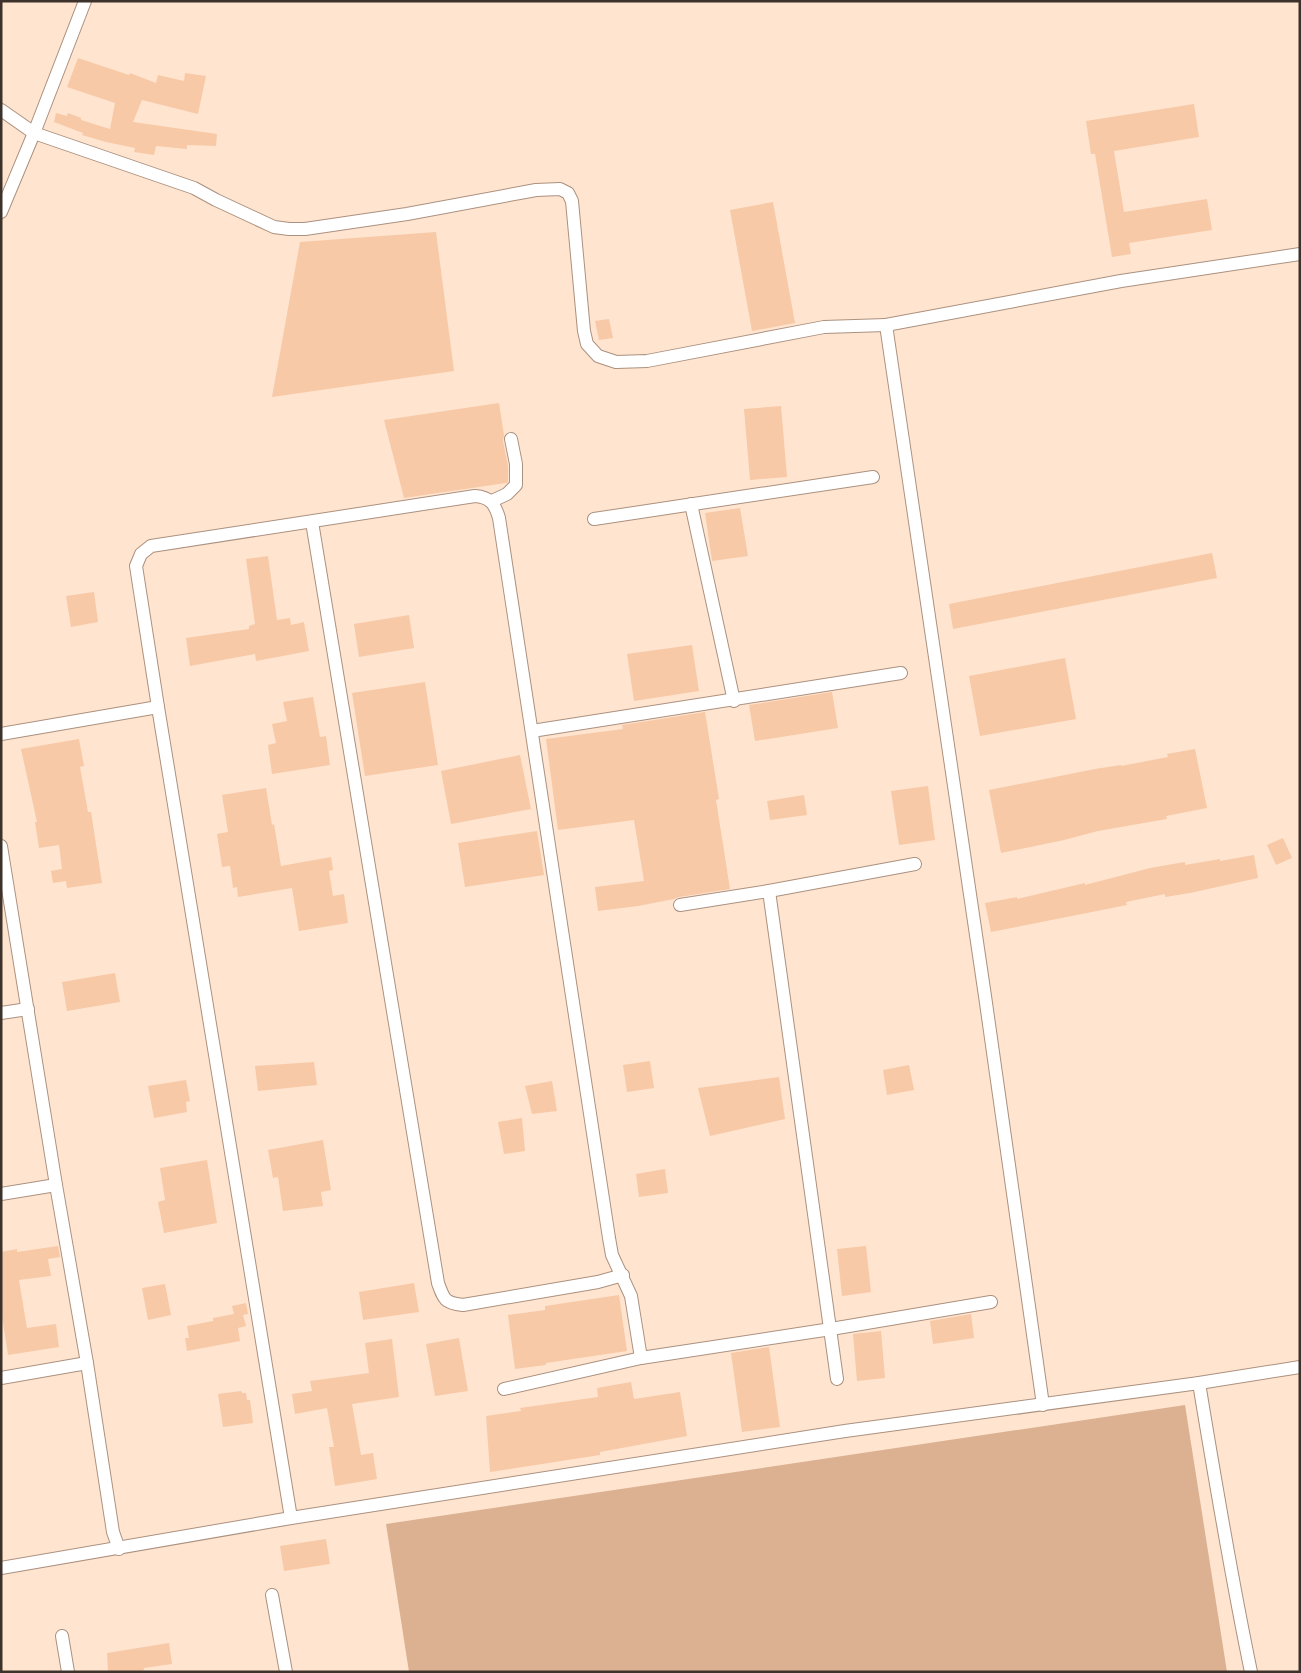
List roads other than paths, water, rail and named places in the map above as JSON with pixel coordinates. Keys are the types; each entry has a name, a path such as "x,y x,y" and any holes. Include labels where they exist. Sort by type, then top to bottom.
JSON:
{"street":[{"path":"1,212 34,134 85,1"},
{"path":"1,110 34,134 194,188 274,227 305,229 408,214 536,190 560,188 568,193 572,201 582,311 587,344 598,356 616,362 647,360 824,327 886,325 1121,281 1300,254"},
{"path":"886,325 1043,1405"},
{"path":"492,502 507,494 516,485 516,464 511,439"},
{"path":"594,519 873,477"},
{"path":"291,1518 136,566 141,554 151,546 475,496 483,497 492,502 496,508 609,1238 612,1255 623,1275 631,1296 641,1358"},
{"path":"692,504 734,701"},
{"path":"312,522 438,1283 442,1297 450,1304 463,1305 598,1282 623,1275"},
{"path":"532,731 734,701 901,673"},
{"path":"1,734 158,707"},
{"path":"1,846 113,1532 119,1549"},
{"path":"680,905 769,891 915,864"},
{"path":"769,891 837,1379"},
{"path":"1,1013 28,1009"},
{"path":"1,1194 56,1185"},
{"path":"504,1389 641,1358 991,1302"},
{"path":"1,1378 87,1364"},
{"path":"1,1568 291,1518 845,1430 1199,1384 1300,1367"},
{"path":"1199,1384 1222,1525 1251,1672"},
{"path":"272,1595 286,1672"},
{"path":"62,1636 68,1672"}]}
